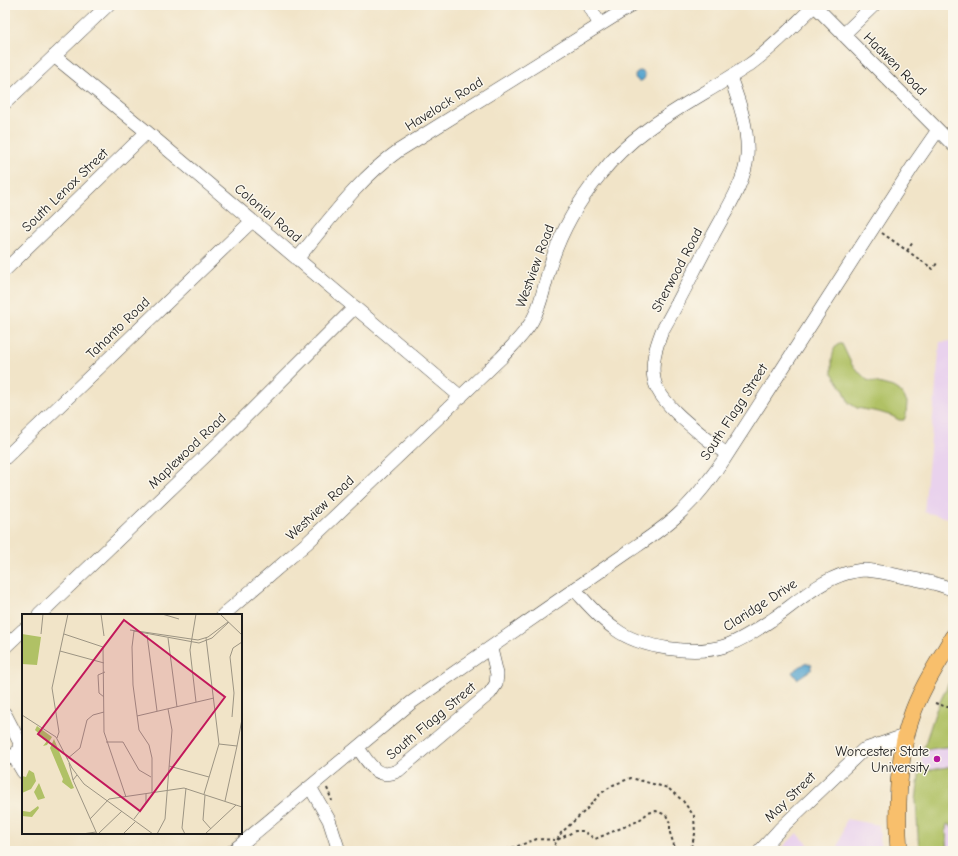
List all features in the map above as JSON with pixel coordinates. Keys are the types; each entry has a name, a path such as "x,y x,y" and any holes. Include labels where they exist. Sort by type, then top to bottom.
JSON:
{"main road":[{"path":"899,851 898,814 902,757 911,718 922,692 953,637"}],"street":[{"path":"5,103 108,5"},
{"path":"589,5 600,25"},
{"name":"Havelock Road","path":"297,258 356,188 381,163 632,5"},
{"name":"Hadwen Road","path":"814,5 953,145"},
{"name":"Westview Road","path":"224,614 307,543 501,358 525,331 538,308 558,243 572,215 599,175 624,147 646,129 668,114 750,64 769,49 814,5"},
{"path":"843,35 874,5"},
{"name":"Colonial Road","path":"54,56 147,132 461,396"},
{"name":"Sherwood Road","path":"726,454 686,421 661,396 654,380 653,366 655,350 662,331 726,212 746,167 748,145 737,98 730,77"},
{"name":"South Flagg Street","path":"233,851 412,702 491,648 574,588 640,544 681,512 706,486 913,166 938,130"},
{"name":"South Lenox Street","path":"5,270 147,132"},
{"name":"Tahanto Road","path":"5,458 252,221"},
{"name":"Maplewood Road","path":"40,614 221,441 355,307"},
{"name":"Claridge Drive","path":"574,588 602,619 616,630 631,638 657,646 686,650 702,650 725,646 745,637 812,590 846,574 864,570 884,572 938,584 953,590"},
{"path":"5,647 22,631"},
{"name":"South Flagg Street","path":"358,748 378,772 384,775 399,770 490,693 496,684 497,674 491,648"},
{"path":"5,714 20,743 15,757 22,770"},
{"name":"May Street","path":"760,851 781,828 863,750 907,735"},
{"path":"310,787 329,820 339,851"}],"path":[{"path":"882,233 933,268 937,263"},
{"path":"907,251 912,242"},
{"path":"935,703 947,707 953,707"},
{"path":"555,851 554,846 561,833 586,810 600,794 613,785 632,778 668,788 683,801 694,816 695,834 690,851"},
{"path":"500,851 537,839 557,840 575,831 583,831 595,839 638,821 648,813 656,811 666,815 670,823 670,833 676,851"}],"shaded area":[{"path":"953,341 953,519 924,512 940,342"},
{"name":"Worcester State University","path":"953,674 953,851 919,851 916,801 923,750 936,710"},
{"path":"846,819 879,825 881,851 837,851"},
{"path":"797,833 815,851 779,851"}],"green space":[{"path":"838,344 842,344 852,365 867,380 893,387 902,393 907,402 904,420 899,420 879,412 857,408 849,403 844,391 832,373 834,349"},
{"path":"953,674 953,746 923,750 936,710"},
{"path":"953,766 953,827 947,824 946,830 948,851 919,851 916,801 920,768 931,770"}],"water":[{"path":"638,71 642,71 644,72 644,80 638,81 635,78 635,74"},
{"path":"807,662 808,664 810,663 812,666 810,667 812,669 797,679 792,672"}],"place":[{"name":"Worcester State University","path":"937,759"}]}
